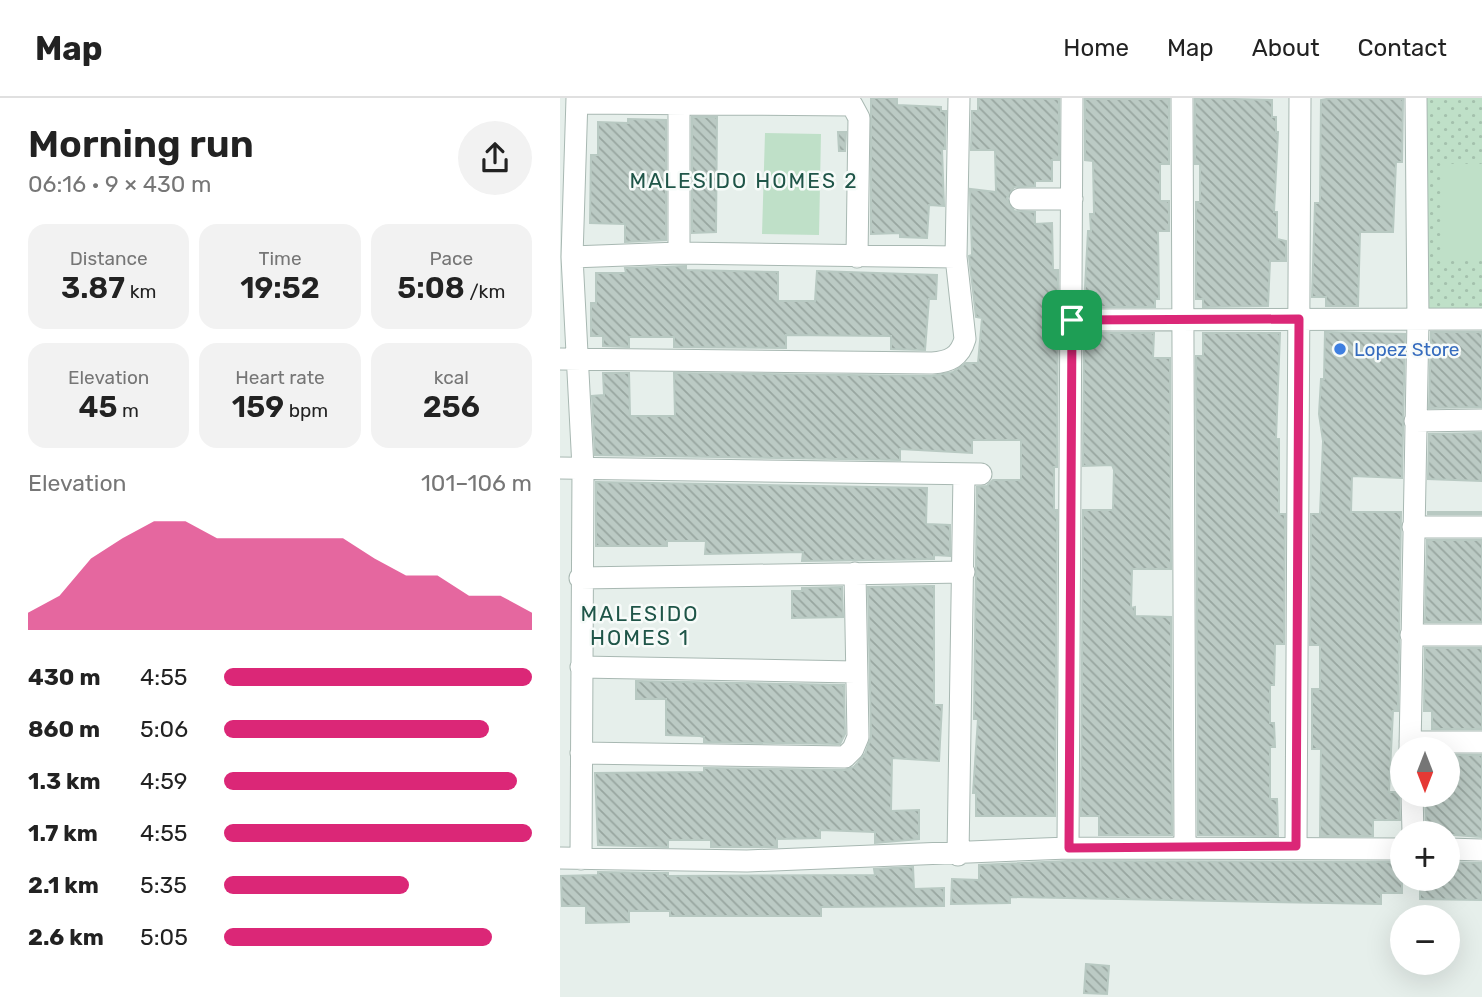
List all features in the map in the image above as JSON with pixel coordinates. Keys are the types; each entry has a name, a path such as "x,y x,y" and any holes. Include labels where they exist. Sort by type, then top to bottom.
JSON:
{"street":[{"path":"569,359 945,362 958,354 965,339 956,257 959,98"},
{"path":"1069,848 1072,98"},
{"path":"1182,98 1185,847"},
{"path":"1296,846 1300,98"},
{"path":"1410,737 1418,320 1416,98"},
{"path":"857,257 859,118 852,105 577,100 569,359 583,468 580,578 581,753 571,859 747,861 957,855 1069,848 1296,846 1390,849"},
{"path":"679,102 680,253"},
{"path":"1020,199 1072,199"},
{"path":"572,257 680,253 956,257"},
{"path":"1072,320 1482,318"},
{"path":"1415,421 1482,420"},
{"path":"560,468 973,474 964,572 957,855"},
{"path":"1413,527 1482,527"},
{"path":"580,578 964,572"},
{"path":"581,753 845,757 853,749 858,737 855,573"},
{"path":"1411,635 1482,635"},
{"path":"581,667 855,672"},
{"path":"1460,743 1482,742"},
{"path":"1460,849 1482,850"}],"green space":[{"path":"1420,98 1482,98 1482,313 1427,313"},
{"path":"765,133 821,134 819,235 762,234"},
{"path":"1442,164 1482,164 1482,258 1442,258"}],"building":[{"path":"871,98 897,98 897,105 941,107 941,111 946,111 945,149 942,149 944,206 929,205 927,238 900,237 900,233 871,234"},
{"path":"978,98 1059,99 1059,160 1052,160 1052,181 1035,181 1035,186 1014,187 1007,198 1014,211 1035,212 1035,224 1052,223 1053,270 1058,270 1057,467 1054,467 1054,510 1057,510 1055,816 976,816 976,793 973,793 978,719 974,719 977,487 987,486 993,480 1021,480 1021,440 972,440 972,453 900,449 900,460 595,455 592,396 604,395 603,373 629,373 630,416 675,416 674,373 932,376 953,372 966,363 978,363 982,318 976,317 969,256 972,255 970,189 996,192 995,150 971,150 972,111 978,111"},
{"path":"1195,98 1272,100 1272,117 1276,117 1278,132 1274,212 1277,212 1277,239 1286,241 1286,261 1270,261 1268,306 1203,307 1203,299 1196,299 1196,202 1200,202 1200,164 1195,164"},
{"path":"1085,99 1169,99 1169,164 1160,164 1160,201 1169,201 1169,231 1158,231 1159,299 1155,299 1155,307 1084,307 1088,231 1091,231 1090,214 1094,214 1093,161 1085,160"},
{"path":"1403,99 1402,162 1396,162 1393,232 1360,232 1358,306 1326,306 1326,297 1312,297 1315,203 1320,203 1321,100"},
{"path":"692,117 717,117 716,232 692,233"},
{"path":"628,119 666,120 666,240 625,242 625,224 590,223 591,155 598,155 598,122 628,123"},
{"path":"838,132 846,132 845,151 839,151"},
{"path":"686,266 686,270 778,272 778,301 815,301 817,271 937,275 936,299 929,299 925,350 891,349 891,336 786,335 786,348 674,347 674,337 629,337 629,347 603,346 603,336 591,336 591,303 596,303 596,273 626,273 625,268"},
{"path":"1325,332 1405,334 1402,478 1352,476 1351,512 1401,512 1398,711 1393,711 1390,737 1389,792 1390,807 1400,807 1400,820 1373,820 1373,836 1320,836 1321,749 1312,749 1312,689 1320,689 1320,645 1310,645 1311,514 1320,514 1323,441 1319,414 1321,379 1324,379"},
{"path":"1431,332 1482,332 1482,407 1429,408"},
{"path":"1084,333 1154,333 1153,358 1170,358 1171,569 1132,569 1131,608 1135,607 1135,616 1171,617 1172,835 1099,835 1099,816 1081,816 1083,510 1113,510 1114,470 1112,465 1083,466"},
{"path":"1203,333 1280,333 1276,439 1279,439 1279,514 1285,514 1284,644 1275,644 1274,685 1270,685 1270,723 1274,723 1275,747 1270,747 1270,799 1277,799 1278,836 1198,835 1196,356 1203,356"},
{"path":"1482,433 1482,481 1428,479 1429,434"},
{"path":"596,482 927,488 926,524 950,525 950,556 934,555 934,559 802,561 803,552 705,554 706,541 667,541 667,546 596,546"},
{"path":"1482,512 1482,514 1428,514"},
{"path":"1427,540 1482,540 1482,622 1425,622"},
{"path":"934,586 934,705 942,705 939,761 892,758 891,811 919,810 919,839 875,843 875,832 820,830 820,838 777,839 777,847 711,847 711,840 668,840 668,847 598,845 595,773 704,772 704,768 845,770 854,767 865,754 871,737 868,587"},
{"path":"842,587 843,617 792,618 792,591 802,591 802,588"},
{"path":"1425,648 1482,648 1482,729 1432,729 1432,711 1424,711"},
{"path":"636,681 844,685 845,734 840,744 704,742 704,737 700,736 666,735 666,699 636,699"},
{"path":"1460,755 1482,755 1482,837 1460,835 1460,821 1426,821 1425,807 1460,807"},
{"path":"1068,861 1390,862 1390,891 1402,893 1381,893 1381,904 1010,897 1010,903 951,904 952,879 979,880 979,865"},
{"path":"1460,862 1482,863 1482,900 1420,899 1420,891 1460,891"},
{"path":"913,867 914,889 944,888 944,906 821,907 821,916 670,916 670,911 629,911 629,922 586,923 586,906 562,906 561,876 598,875 598,872 668,873 668,876 875,875 874,869"},
{"path":"1086,964 1109,966 1107,994 1084,993"}],"place":[{"name":"Lopez Store","path":"1340,349"}],"district":[{"name":"MALESIDO HOMES 2","path":"744,181"},
{"name":"MALESIDO HOMES 1","path":"640,626"}],"route":[{"path":"1299,319 1296,846 1069,848 1072,320 1299,319"}]}
